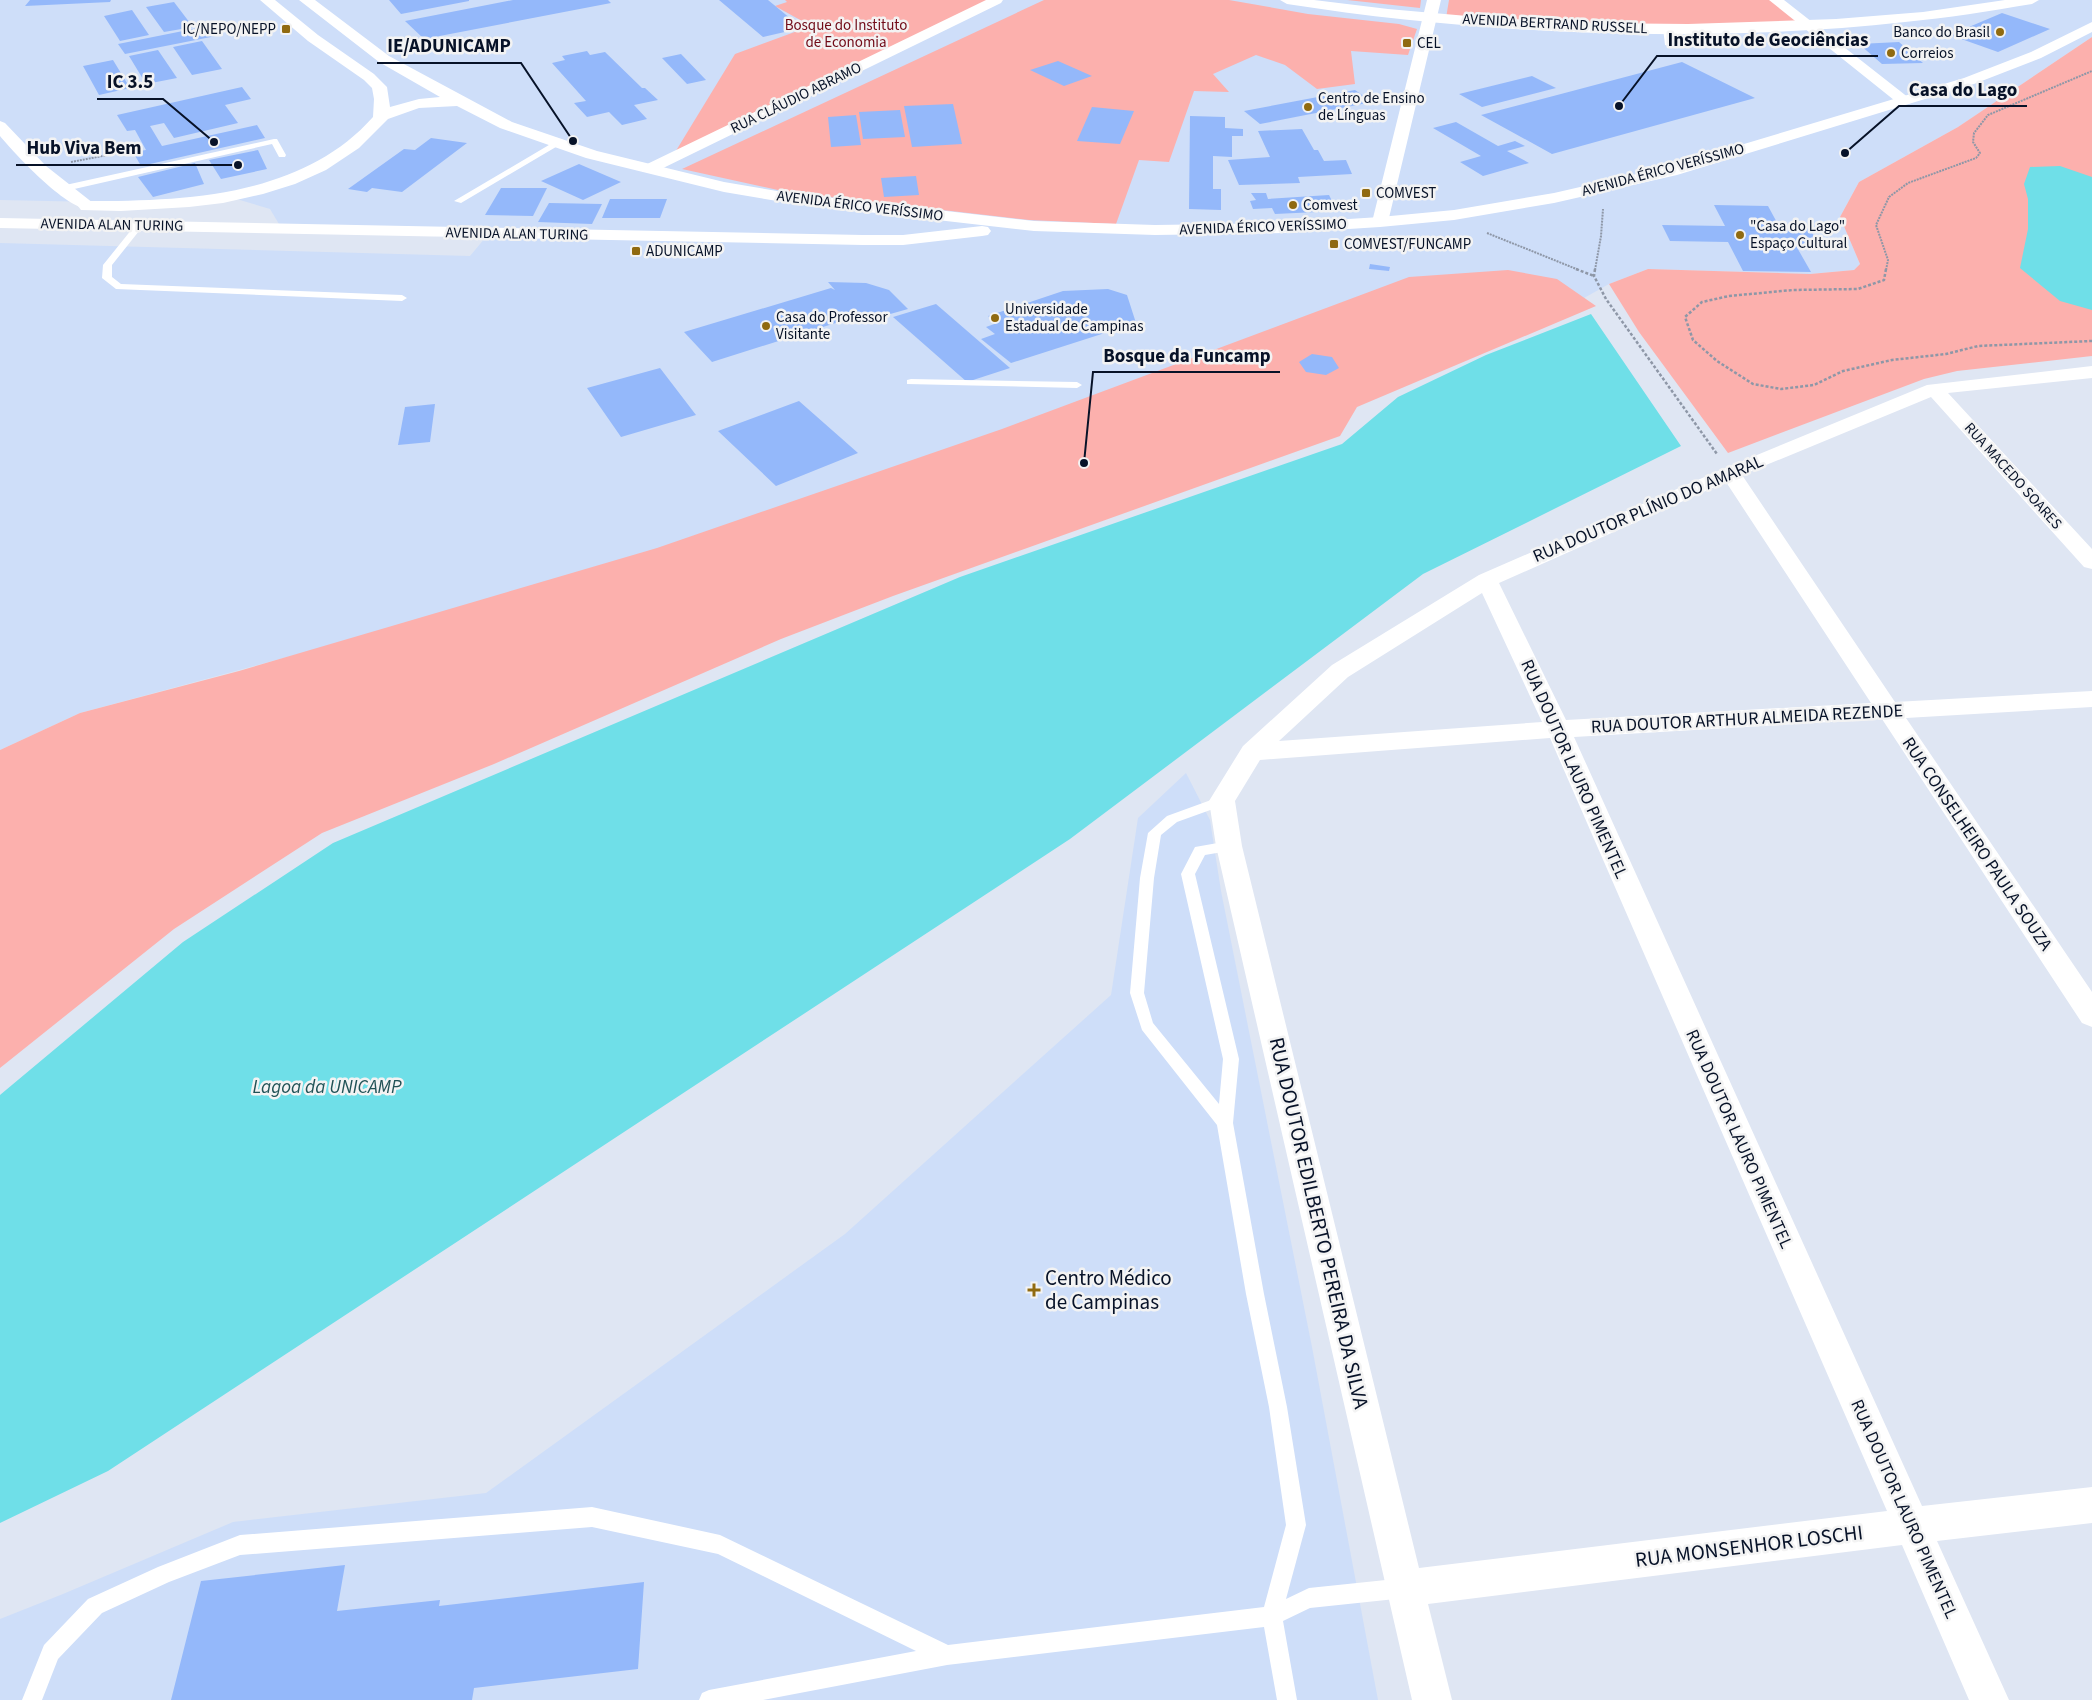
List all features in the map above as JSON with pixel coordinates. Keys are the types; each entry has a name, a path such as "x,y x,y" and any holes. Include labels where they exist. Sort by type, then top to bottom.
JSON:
{"street":[{"path":"267,0 280,12 352,66 369,76 379,87 382,99 382,116"},
{"name":"AVENIDA ÉRICO VERÍSSIMO","path":"306,0 384,59 506,125 557,144 649,169 724,187 879,210 1034,226 1156,230 1286,228 1380,222 1454,216 1520,205 1671,171 1969,81 2029,58 2092,26"},
{"name":"RUA CLÁUDIO ABRAMO","path":"649,169 996,0"},
{"name":"AVENIDA BERTRAND RUSSELL","path":"1287,0 1428,17 1666,30 1887,20 2032,0"},
{"path":"1380,222 1428,17 1434,0"},
{"path":"1776,0 1904,101"},
{"path":"352,66 371,65 384,59"},
{"path":"297,230 278,225 269,218 265,208 271,193 285,182 330,160 349,148 363,137 382,116 419,103 463,101"},
{"path":"0,126 60,197"},
{"name":"AVENIDA ALAN TURING","path":"60,197 88,206 136,206 200,201 239,194 285,182"},
{"path":"735,237 770,233 801,220 804,208 789,198"},
{"name":"AVENIDA ALAN TURING","path":"0,223 903,240 1034,226"},
{"name":"RUA DOUTOR PLÍNIO DO AMARAL","path":"1252,752 1340,671 1487,580 1730,473 1934,389 2092,372"},
{"name":"RUA MACEDO SOARES","path":"1934,389 2092,562"},
{"name":"RUA CONSELHEIRO PAULA SOUZA","path":"1730,473 1887,711 2092,1015"},
{"name":"RUA DOUTOR LAURO PIMENTEL","path":"1487,580 1558,730 1989,1700"},
{"name":"RUA DOUTOR ARTHUR ALMEIDA REZENDE","path":"1252,752 1558,730 2092,699"},
{"path":"1222,800 1252,752"},
{"name":"RUA DOUTOR EDILBERTO PEREIRA DA SILVA","path":"1222,800 1229,846 1432,1700"},
{"name":"RUA MONSENHOR LOSCHI","path":"1406,1588 2092,1505"}],"lane":[{"path":"1666,30 1669,45"},
{"path":"60,197 274,141 282,155"},
{"path":"458,201 557,144"},
{"path":"139,226 108,265 107,278 119,287 402,298"},
{"path":"911,382 1077,385"},
{"path":"1222,800 1172,819 1155,833 1147,878 1137,993 1147,1026 1225,1123"},
{"path":"1229,846 1200,851 1188,874 1231,1059 1225,1123 1255,1294 1278,1407 1296,1525 1272,1616 1287,1700"},
{"path":"32,1700 52,1652 95,1606 165,1574 240,1545 592,1517 720,1545 947,1655"},
{"path":"709,1700 947,1655 1272,1616 1310,1598 1406,1588"}],"path":[{"path":"2092,71 1988,115 1974,133 1974,142 1980,153 1976,158 1908,183 1889,197 1876,225 1888,260 1884,280 1858,289 1793,290 1729,296 1702,302 1685,317 1694,340 1717,361 1753,384 1781,390 1814,385 1843,371 1892,360 1946,354 1978,346 2092,341"},
{"path":"1606,186 1601,236 1594,276 1606,299 1730,473"},
{"path":"1479,230 1594,276"}],"shaded area":[{"name":"Universidade Estadual de Campinas","path":"0,0 2092,0 2092,37 1958,127 1859,182 1840,217 1860,264 1854,270 1810,274 1648,269 1609,284 1552,316 80,713 0,750 0,243 470,256 485,238 327,232 279,224 270,209 223,195 143,203 0,200"},
{"name":"Centro Médico de Campinas","path":"1186,773 1210,820 1221,891 1312,1347 1378,1700 0,1700 0,1619 233,1522 486,1493 845,1234 1111,995 1138,818"}],"green space":[{"name":"Bosque do Instituto de Economia","path":"785,0 991,0 674,154 735,54 811,26 775,6 787,2"},
{"path":"1044,0 1229,0 1308,14 1399,24 1417,29 1408,55 1351,51 1355,84 1317,89 1285,65 1256,55 1213,74 1229,92 1194,91 1169,162 1139,160 1116,224 1029,220 787,192 682,169"},
{"path":"1347,0 1421,0 1420,8"},
{"path":"1449,0 1776,0 1807,25 1666,30 1446,18"},
{"path":"2092,37 2092,356 1957,371 1924,379 1728,453 1639,332 1609,284 1648,269 1810,274 1854,270 1860,264 1840,217 1859,182 1958,127"},
{"path":"1508,270 1557,279 1596,306 1357,407 1340,436 893,596 781,639 494,764 322,833 174,929 0,1068 0,750 80,713 239,671 657,548 1002,429 1409,277"}],"water":[{"path":"2060,166 2092,177 2092,310 2060,301 2020,268 2028,229 2028,199 2024,184 2030,167"},
{"name":"Lagoa da UNICAMP","path":"1591,314 1681,446 1423,574 1070,839 108,1471 0,1523 0,1095 183,942 333,843 960,577 1342,444 1398,397 1486,355"}],"building":[{"path":"30,0 111,0 110,2 25,6"},
{"path":"389,0 469,0 469,1 401,14"},
{"path":"513,0 608,0 611,3 424,39 405,21"},
{"path":"719,0 768,0 802,28 763,37"},
{"path":"174,2 193,27 164,32 146,7"},
{"path":"132,10 149,35 120,41 104,16"},
{"name":"Banco do Brasil","path":"2002,13 2050,29 1998,52 1950,35"},
{"path":"213,25 221,35 125,54 118,44"},
{"path":"202,41 222,69 192,75 173,47"},
{"name":"Correios","path":"1899,42 1923,63 1882,64 1859,44"},
{"path":"158,50 177,78 146,84 129,56"},
{"path":"587,51 590,55 605,52 642,88 645,88 658,100 634,105 647,119 622,125 609,112 587,117 574,103 586,101 552,63 565,60 562,56"},
{"path":"681,54 706,80 687,84 662,58"},
{"path":"113,60 130,88 99,95 83,66"},
{"path":"1058,61 1092,76 1064,86 1030,70"},
{"path":"1682,62 1755,98 1552,154 1481,115"},
{"path":"1532,76 1556,88 1482,107 1459,94"},
{"path":"242,87 251,99 225,105 238,123 174,138 164,123 150,126 162,146 257,125 265,138 141,166 133,152 146,150 135,130 127,131 117,115"},
{"name":"Centro de Ensino de Línguas","path":"1355,90 1372,102 1260,124 1244,111"},
{"path":"953,104 962,144 912,147 904,106"},
{"path":"1092,107 1134,111 1120,144 1077,141"},
{"path":"900,110 905,137 863,139 859,112"},
{"path":"856,115 861,145 831,147 828,117"},
{"path":"1190,116 1225,117 1225,128 1243,129 1243,136 1232,136 1232,157 1213,156 1213,189 1221,189 1221,210 1189,209"},
{"path":"1456,122 1498,146 1515,141 1525,146 1507,151 1529,163 1483,176 1460,162 1481,156 1433,128"},
{"path":"1302,129 1314,150 1318,150 1324,161 1346,160 1352,174 1298,177 1300,183 1239,185 1228,160 1270,157 1258,131"},
{"path":"431,138 467,143 402,192 372,188 367,192 348,189 404,149 415,150"},
{"path":"258,150 267,169 221,179 209,160"},
{"path":"195,163 204,184 153,197 138,177"},
{"path":"579,164 621,182 583,200 541,181"},
{"path":"916,176 919,195 884,197 881,178"},
{"path":"501,188 547,188 533,216 485,215"},
{"name":"Comvest","path":"1251,193 1266,193 1268,199 1329,195 1337,211 1275,214 1272,208 1253,209 1250,201 1256,200"},
{"path":"610,199 667,199 660,218 602,218"},
{"path":"549,203 602,204 592,224 538,222"},
{"name":"\"Casa do Lago\" Espaço Cultural","path":"1714,205 1768,206 1780,228 1809,228 1819,244 1795,244 1811,272 1743,271 1728,242 1670,241 1662,225 1725,226"},
{"path":"1370,264 1390,267 1389,271 1369,269"},
{"name":"Casa do Professor Visitante","path":"828,282 866,283 889,290 908,309 869,320 861,315 712,362 684,332 831,288 835,290"},
{"path":"1108,289 1127,295 1136,323 1011,363 981,339 995,334 986,327 997,323 988,316 1063,291"},
{"path":"936,304 1010,368 967,382 893,317"},
{"path":"1312,354 1332,357 1339,368 1326,375 1306,372 1299,362"},
{"path":"660,368 696,415 621,437 587,388"},
{"path":"799,401 858,453 776,486 718,431"},
{"path":"435,404 430,442 398,445 405,407"},
{"path":"345,1565 337,1611 440,1600 439,1606 644,1582 638,1669 474,1688 472,1700 171,1700 201,1581"}],"place":[{"name":"IC/NEPO/NEPP","path":"286,29"},
{"name":"Banco do Brasil","path":"2000,32"},
{"name":"CEL","path":"1407,43"},
{"name":"Correios","path":"1891,53"},
{"name":"Instituto de Geociências","path":"1619,106"},
{"name":"Centro de Ensino de Línguas","path":"1308,107"},
{"name":"IE/ADUNICAMP","path":"573,141"},
{"name":"IC 3.5","path":"214,142"},
{"name":"Casa do Lago","path":"1845,153"},
{"name":"Hub Viva Bem","path":"238,165"},
{"name":"COMVEST","path":"1366,193"},
{"name":"Comvest","path":"1293,205"},
{"name":"\"Casa do Lago\" Espaço Cultural","path":"1740,235"},
{"name":"COMVEST/FUNCAMP","path":"1334,244"},
{"name":"ADUNICAMP","path":"636,251"},
{"name":"Universidade Estadual de Campinas","path":"995,318"},
{"name":"Casa do Professor Visitante","path":"766,326"},
{"name":"Bosque da Funcamp","path":"1084,463"},
{"name":"Centro Médico de Campinas","path":"1034,1290"}]}
